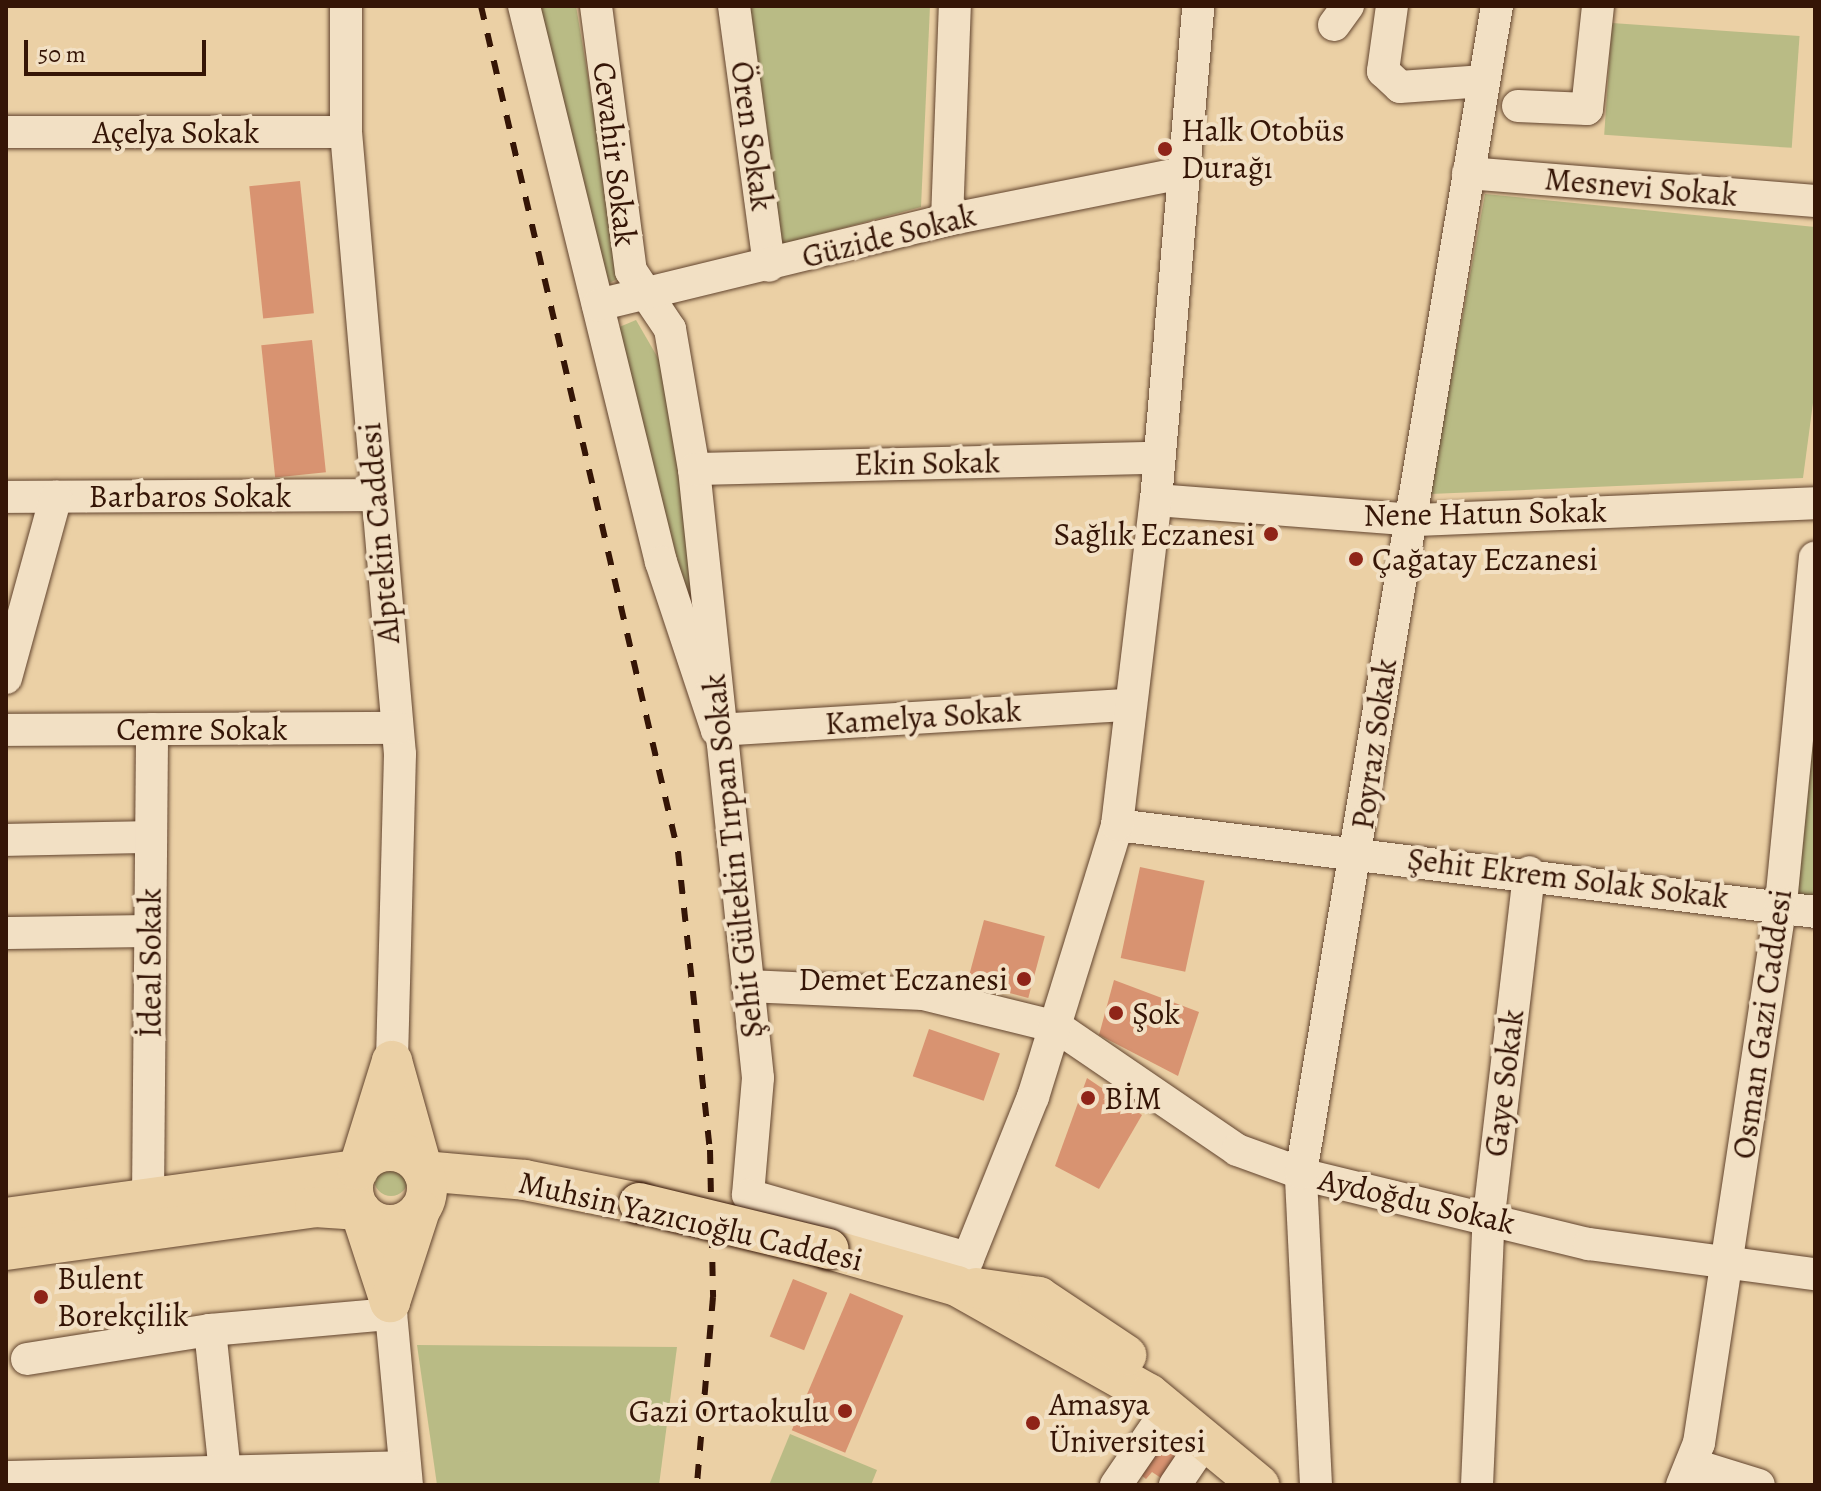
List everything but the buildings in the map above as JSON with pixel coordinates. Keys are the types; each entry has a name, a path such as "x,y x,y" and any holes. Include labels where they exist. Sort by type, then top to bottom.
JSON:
{"main road":[{"path":"390,1308 353,1190 392,1061"},
{"path":"390,1308 421,1191 392,1061"},
{"path":"6,1218 358,1170 388,1151 421,1191"},
{"name":"Muhsin Yazıcıoğlu Caddesi","path":"421,1191 525,1180 639,1203 829,1249 962,1272 1039,1297 1204,1407 1293,1485"},
{"path":"6,1250 315,1207 360,1210 390,1225 421,1191"},
{"name":"Muhsin Yazıcıoğlu Caddesi","path":"962,1272 1168,1409 1259,1485"}],"street":[{"name":"Alptekin Caddesi","path":"346,6 346,132 397,728 392,1061"},
{"path":"524,6 661,562 717,730"},
{"name":"Cevahir Sokak","path":"596,6 631,271 649,297"},
{"name":"Ören Sokak","path":"734,6 769,266"},
{"path":"947,220 955,6"},
{"path":"962,1272 1057,1027 1117,825 1156,500 1198,6"},
{"path":"1392,6 1383,71 1400,87 1484,81"},
{"name":"Poyraz Sokak","path":"1316,1485 1301,1173 1358,852 1406,519 1497,6"},
{"path":"1518,106 1587,109 1598,6"},
{"name":"Açelya Sokak","path":"6,132 346,132"},
{"name":"Güzide Sokak","path":"598,305 649,297 947,220 1182,173"},
{"name":"Mesnevi Sokak","path":"1468,173 1815,201"},
{"name":"Şehit Gültekin Tırpan Sokak","path":"649,297 670,329 694,469 717,730 758,1078 748,1195 962,1272"},
{"name":"Ekin Sokak","path":"694,469 1159,458"},
{"name":"Barbaros Sokak","path":"6,497 375,495"},
{"path":"6,678 56,497"},
{"name":"Nene Hatun Sokak","path":"1156,500 1406,519 1815,503"},
{"name":"Osman Gazi Caddesi","path":"1686,1475 1727,1258 1781,903 1815,558"},
{"name":"Kamelya Sokak","path":"717,730 1129,705"},
{"name":"Cemre Sokak","path":"6,730 397,728"},
{"name":"İdeal Sokak","path":"148,1198 152,729"},
{"name":"Şehit Ekrem Solak Sokak","path":"1117,825 1781,903 1815,912"},
{"path":"6,840 151,837"},
{"name":"Gaye Sokak","path":"1477,1485 1489,1215 1529,872"},
{"path":"6,933 150,931"},
{"path":"748,986 923,994 1057,1027"},
{"name":"Aydoğdu Sokak","path":"1057,1027 1237,1150 1301,1173 1489,1215 1589,1244 1727,1258 1815,1274"},
{"path":"7,1480 225,1472 280,1478 406,1476 390,1308 210,1330 27,1359"},
{"path":"210,1330 225,1472"},
{"path":"1116,1485 1168,1409"},
{"path":"1175,1485 1206,1439"},
{"path":"1686,1475 1759,1485"}],"green space":[{"path":"536,6 576,6 622,277 609,283"},
{"path":"749,6 930,6 921,207 780,245"},
{"path":"1612,23 1800,36 1792,148 1604,135"},
{"path":"1485,194 1815,227 1815,388 1803,478 1430,494"},
{"path":"636,320 673,384 709,681 617,328"},
{"path":"1815,709 1815,899 1794,894"},
{"path":"391,1162 403,1167 408,1179 403,1191 391,1196 379,1191 374,1179 379,1167"},
{"path":"417,1345 677,1347 659,1485 437,1485"},
{"path":"790,1434 877,1470 871,1485 769,1485"}],"railway":[{"path":"481,6 678,852 710,1150 713,1297 697,1485"}],"place":[{"name":"Halk Otobüs Durağı","path":"1165,149"},
{"name":"Sağlık Eczanesi","path":"1271,534"},
{"name":"Çağatay Eczanesi","path":"1356,559"},
{"name":"Demet Eczanesi","path":"1024,979"},
{"name":"Şok","path":"1116,1013"},
{"name":"BİM","path":"1088,1098"},
{"name":"Bulent Borekçilik","path":"41,1297"},
{"name":"Gazi Ortaokulu","path":"845,1411"},
{"name":"Amasya Üniversitesi","path":"1033,1423"}]}
